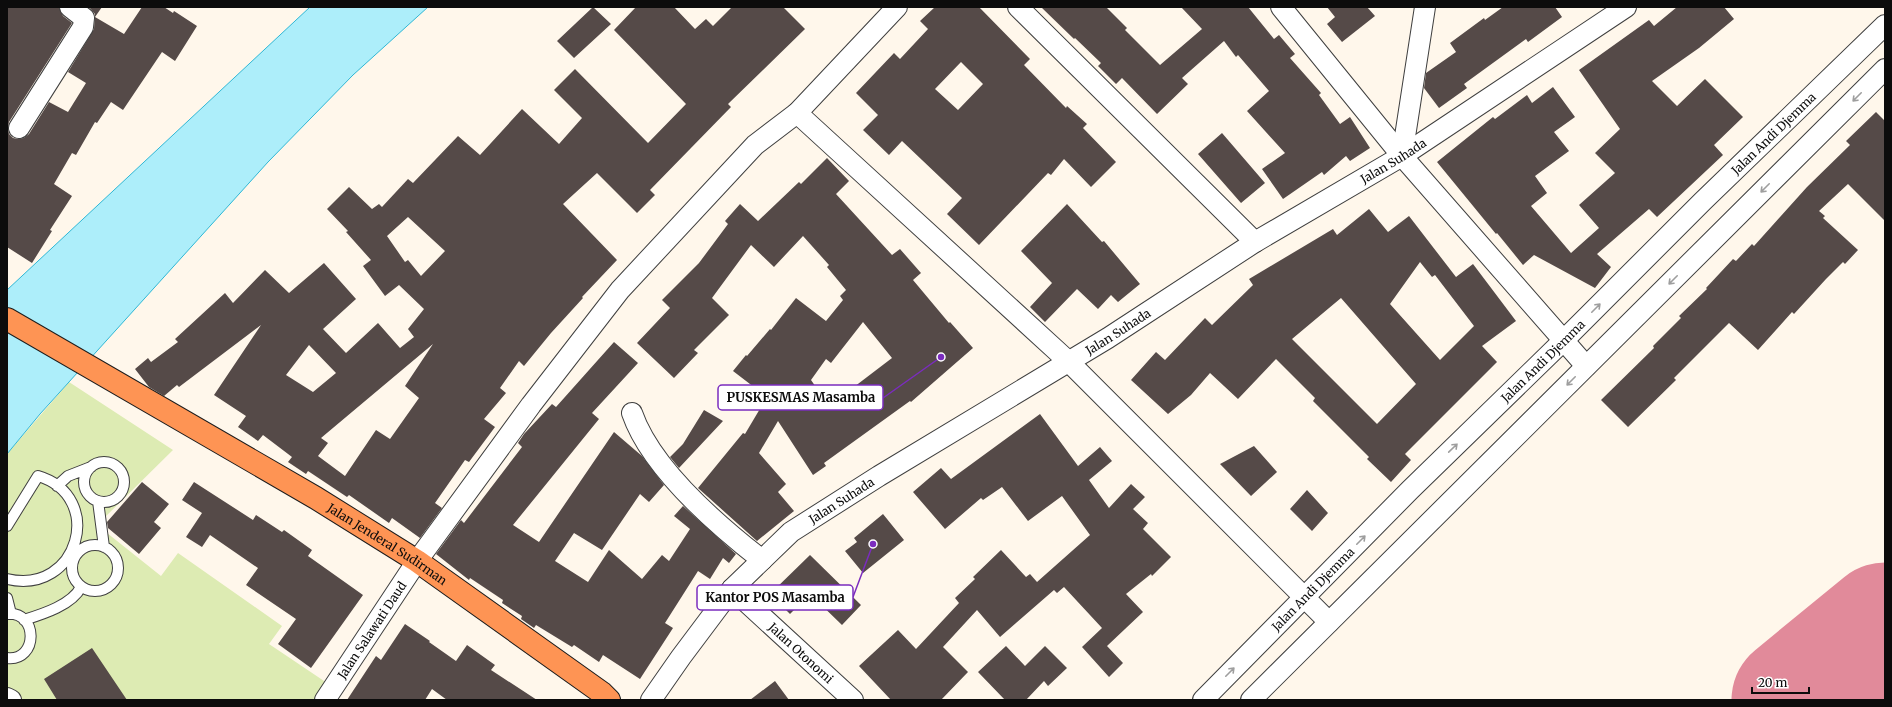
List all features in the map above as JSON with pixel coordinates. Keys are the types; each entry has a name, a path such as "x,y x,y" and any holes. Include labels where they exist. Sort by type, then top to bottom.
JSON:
{"highway":[{"name":"Jalan Jenderal Sudirman","path":"7,319 316,498 417,561 602,693 609,700"}],"street":[{"path":"20,128 83,27 84,18 70,7"},
{"name":"Jalan Salawati Daud","path":"325,700 417,561 531,404 620,290 756,145 797,113 897,7"},
{"path":"1018,7 1255,242"},
{"path":"1281,7 1402,156 1586,366"},
{"path":"1402,156 1425,7"},
{"name":"Jalan Suhada","path":"651,700 681,656 732,589 792,532 879,476 1069,362 1255,242 1402,156 1620,8"},
{"name":"Jalan Andi Djemma","path":"1203,700 1410,490 1885,24"},
{"path":"1251,700 1885,69"},
{"path":"797,113 1069,362 1329,622"},
{"path":"632,413 637,428 665,469 734,538 762,560"},
{"name":"Jalan Otonomi","path":"732,589 853,700"},
{"path":"7,698 11,700"}],"lane":[{"path":"58,486 68,476 99,463 107,463 115,465 121,471 124,479 124,488 120,495 114,500 106,503 90,497 84,485 84,478 91,467"},
{"path":"7,526 38,476 47,479 58,486 72,505 76,517 77,529 76,541 71,553 64,564 55,572 31,582 18,582 7,579"},
{"path":"98,501 104,547"},
{"path":"96,545 104,547 116,557 118,572 115,580 110,586 96,592 81,587 75,581 72,573 72,564 75,556 88,546 96,545"},
{"path":"24,620 58,607 77,595 81,587"},
{"path":"7,598 9,614 24,620 31,633 31,640 24,653 7,658"}],"green space":[{"path":"69,382 173,450 97,525 161,576 178,553 282,626 269,644 330,685 320,700 7,700 7,454"}],"water":[{"path":"310,7 428,7 353,75 268,162 40,414 7,454 7,290"}],"building":[{"path":"7,7 59,7 63,16 72,23 9,122 9,134 13,138 18,139 24,138 29,134 49,102 68,112 86,83 68,72 94,29 95,14 89,7 102,7 95,17 124,34 142,7 164,7 173,13 174,11 197,26 175,61 162,52 123,110 111,102 97,123 95,122 76,155 72,153 54,184 72,196 50,230 52,231 32,263 7,247"},
{"path":"593,7 611,24 574,58 557,41"},
{"path":"636,7 674,7 695,29 706,19 713,26 732,7 783,7 805,29 728,104 731,107 650,190 655,195 637,213 597,173 563,204 617,260 582,297 583,298 551,333 524,366 519,361 500,388 506,393 484,419 495,427 469,462 465,460 435,503 442,508 420,538 392,518 389,523 349,495 347,497 308,471 306,474 288,462 292,457 263,435 258,441 238,427 246,416 214,395 261,325 179,387 177,385 164,396 149,387 135,369 148,358 151,362 178,342 175,339 225,293 233,303 265,270 289,293 324,263 356,299 323,329 346,353 378,323 400,348 414,337 408,329 424,309 399,285 385,296 363,266 371,260 346,232 348,231 327,209 349,187 372,209 379,204 382,207 408,179 413,183 458,136 480,155 522,109 559,144 582,118 554,90 575,69 648,143 686,104 614,30","holes":["408,217 445,251 421,276 408,260 405,262 387,236","433,344 405,386 419,398 390,439 376,430 345,476 318,456 328,443 321,438","309,345 336,373 313,392 286,375"]},
{"path":"935,7 979,7 1030,59 1024,65 1066,108 1067,106 1087,124 1083,128 1116,162 1091,187 1064,159 1051,175 1048,173 979,245 947,214 962,198 902,141 889,155 863,130 878,115 856,93 894,53 900,59 928,29 920,21","holes":["961,62 983,84 958,110 935,89"]},
{"path":"1041,7 1106,7 1127,28 1125,30 1160,65 1202,29 1181,7 1248,7 1274,39 1279,35 1295,54 1290,58 1321,93 1319,95 1340,124 1350,117 1370,148 1350,161 1346,156 1324,175 1322,172 1283,199 1262,169 1285,153 1247,111 1269,91 1238,55 1236,57 1224,41 1182,78 1188,84 1157,114 1122,78 1116,84 1098,66 1101,63"},
{"path":"1327,7 1367,7 1375,16 1342,42 1327,24 1335,17"},
{"path":"1503,7 1555,7 1562,17 1528,42 1526,39 1464,84 1467,88 1439,108 1424,88 1426,73 1456,52 1450,43 1484,18 1485,20"},
{"path":"1677,7 1724,7 1734,19 1699,48 1652,81 1677,106 1705,79 1743,117 1714,145 1723,155 1657,217 1649,209 1597,254 1611,267 1595,288 1534,255 1523,265 1437,162 1493,117 1495,119 1527,95 1532,103 1553,87 1575,117 1554,132 1569,151 1535,176 1547,193 1531,206 1571,253 1599,228 1579,205 1615,173 1595,153 1620,129 1579,70 1649,20 1654,26"},
{"path":"1876,112 1885,121 1885,221 1848,184 1819,211 1825,216 1823,218 1858,250 1845,264 1843,262 1826,279 1794,314 1792,312 1758,350 1729,323 1674,378 1676,380 1628,427 1601,400 1654,348 1653,346 1681,318 1679,316 1707,289 1706,288 1733,259 1736,261 1752,244 1754,246 1807,187 1850,145 1846,141"},
{"path":"1222,133 1265,183 1241,203 1198,154"},
{"path":"827,158 849,181 836,194 892,255 900,249 921,273 913,280 949,323 950,322 973,348 911,402 910,401 824,463 826,466 813,475 778,421 759,453 786,484 778,492 794,511 757,541 698,488 743,433 745,434 767,397 733,371 770,329 771,330 796,298 826,321 843,300 840,296 846,290 827,267 829,265 803,236 774,267 751,245 712,298 729,315 694,350 698,353 674,378 637,343 670,308 662,300 699,263 728,224 725,221 740,204 758,221 799,182 801,184","holes":["863,322 892,358 829,406 811,380 826,359 831,363"]},
{"path":"1067,204 1102,242 1104,241 1140,284 1118,302 1111,295 1098,309 1077,289 1045,322 1030,307 1052,283 1021,251"},
{"path":"1369,209 1388,232 1409,216 1456,277 1473,264 1516,321 1482,346 1497,362 1405,454 1411,460 1391,482 1367,459 1369,457 1313,401 1315,398 1276,359 1238,399 1210,373 1191,395 1168,414 1131,380 1156,352 1165,360 1205,318 1212,325 1253,285 1249,279 1333,229 1337,235","holes":["1420,262 1432,277 1435,275 1474,326 1440,360 1390,304","1341,298 1416,384 1377,424 1292,339"]},
{"path":"614,342 638,363 592,413 599,419 513,525 539,542 614,432 642,456 664,485 649,502 640,494 602,550 574,533 555,561 588,582 609,550 642,579 662,555 669,561 690,529 674,516 683,506 736,554 729,563 723,558 710,579 698,571 665,623 673,628 640,679 603,655 599,662 574,645 572,647 536,625 534,628 521,619 522,616 502,603 503,600 470,578 469,580 436,554 461,520 464,523 522,447 518,443 524,434 552,404 556,407"},
{"path":"704,410 723,421 679,468 670,457 683,444"},
{"path":"1040,414 1078,466 1100,447 1112,461 1089,480 1109,508 1131,484 1145,497 1133,509 1148,523 1143,529 1171,557 1152,576 1151,574 1126,594 1143,612 1107,646 1123,663 1109,677 1082,647 1102,628 1064,587 1057,593 1054,590 1000,637 977,610 943,647 968,672 941,700 891,700 859,666 898,630 916,649 959,603 955,598 975,579 973,577 1001,550 1026,577 1030,574 1037,582 1090,535 1062,496 1028,521 1002,487 983,500 981,498 945,529 913,492 941,468 951,479"},
{"path":"1254,446 1277,472 1251,496 1220,464"},
{"path":"142,482 169,504 154,522 161,528 139,554 108,528 107,522"},
{"path":"194,482 253,520 256,515 282,532 284,530 312,550 308,556 363,595 311,668 278,644 296,619 246,585 258,568 210,535 202,547 186,537 202,513 182,500"},
{"path":"1307,490 1328,513 1312,531 1290,509"},
{"path":"883,514 904,540 863,573 845,551 857,542 854,538"},
{"path":"810,555 861,605 842,625 810,594 790,614 770,594"},
{"path":"405,624 456,661 467,645 495,665 491,670 537,700 447,700 432,689 425,700 347,700 376,656 381,660"},
{"path":"1006,646 1025,666 1045,646 1067,668 1048,686 1044,681 1026,700 1005,700 978,672"},
{"path":"92,648 127,700 57,700 44,679"},
{"path":"775,681 789,700 750,700"}],"runway":[{"path":"1796,700 1885,627"}],"place":[{"name":"PUSKESMAS Masamba","path":"941,357"},
{"name":"Kantor POS Masamba","path":"873,544"}]}
